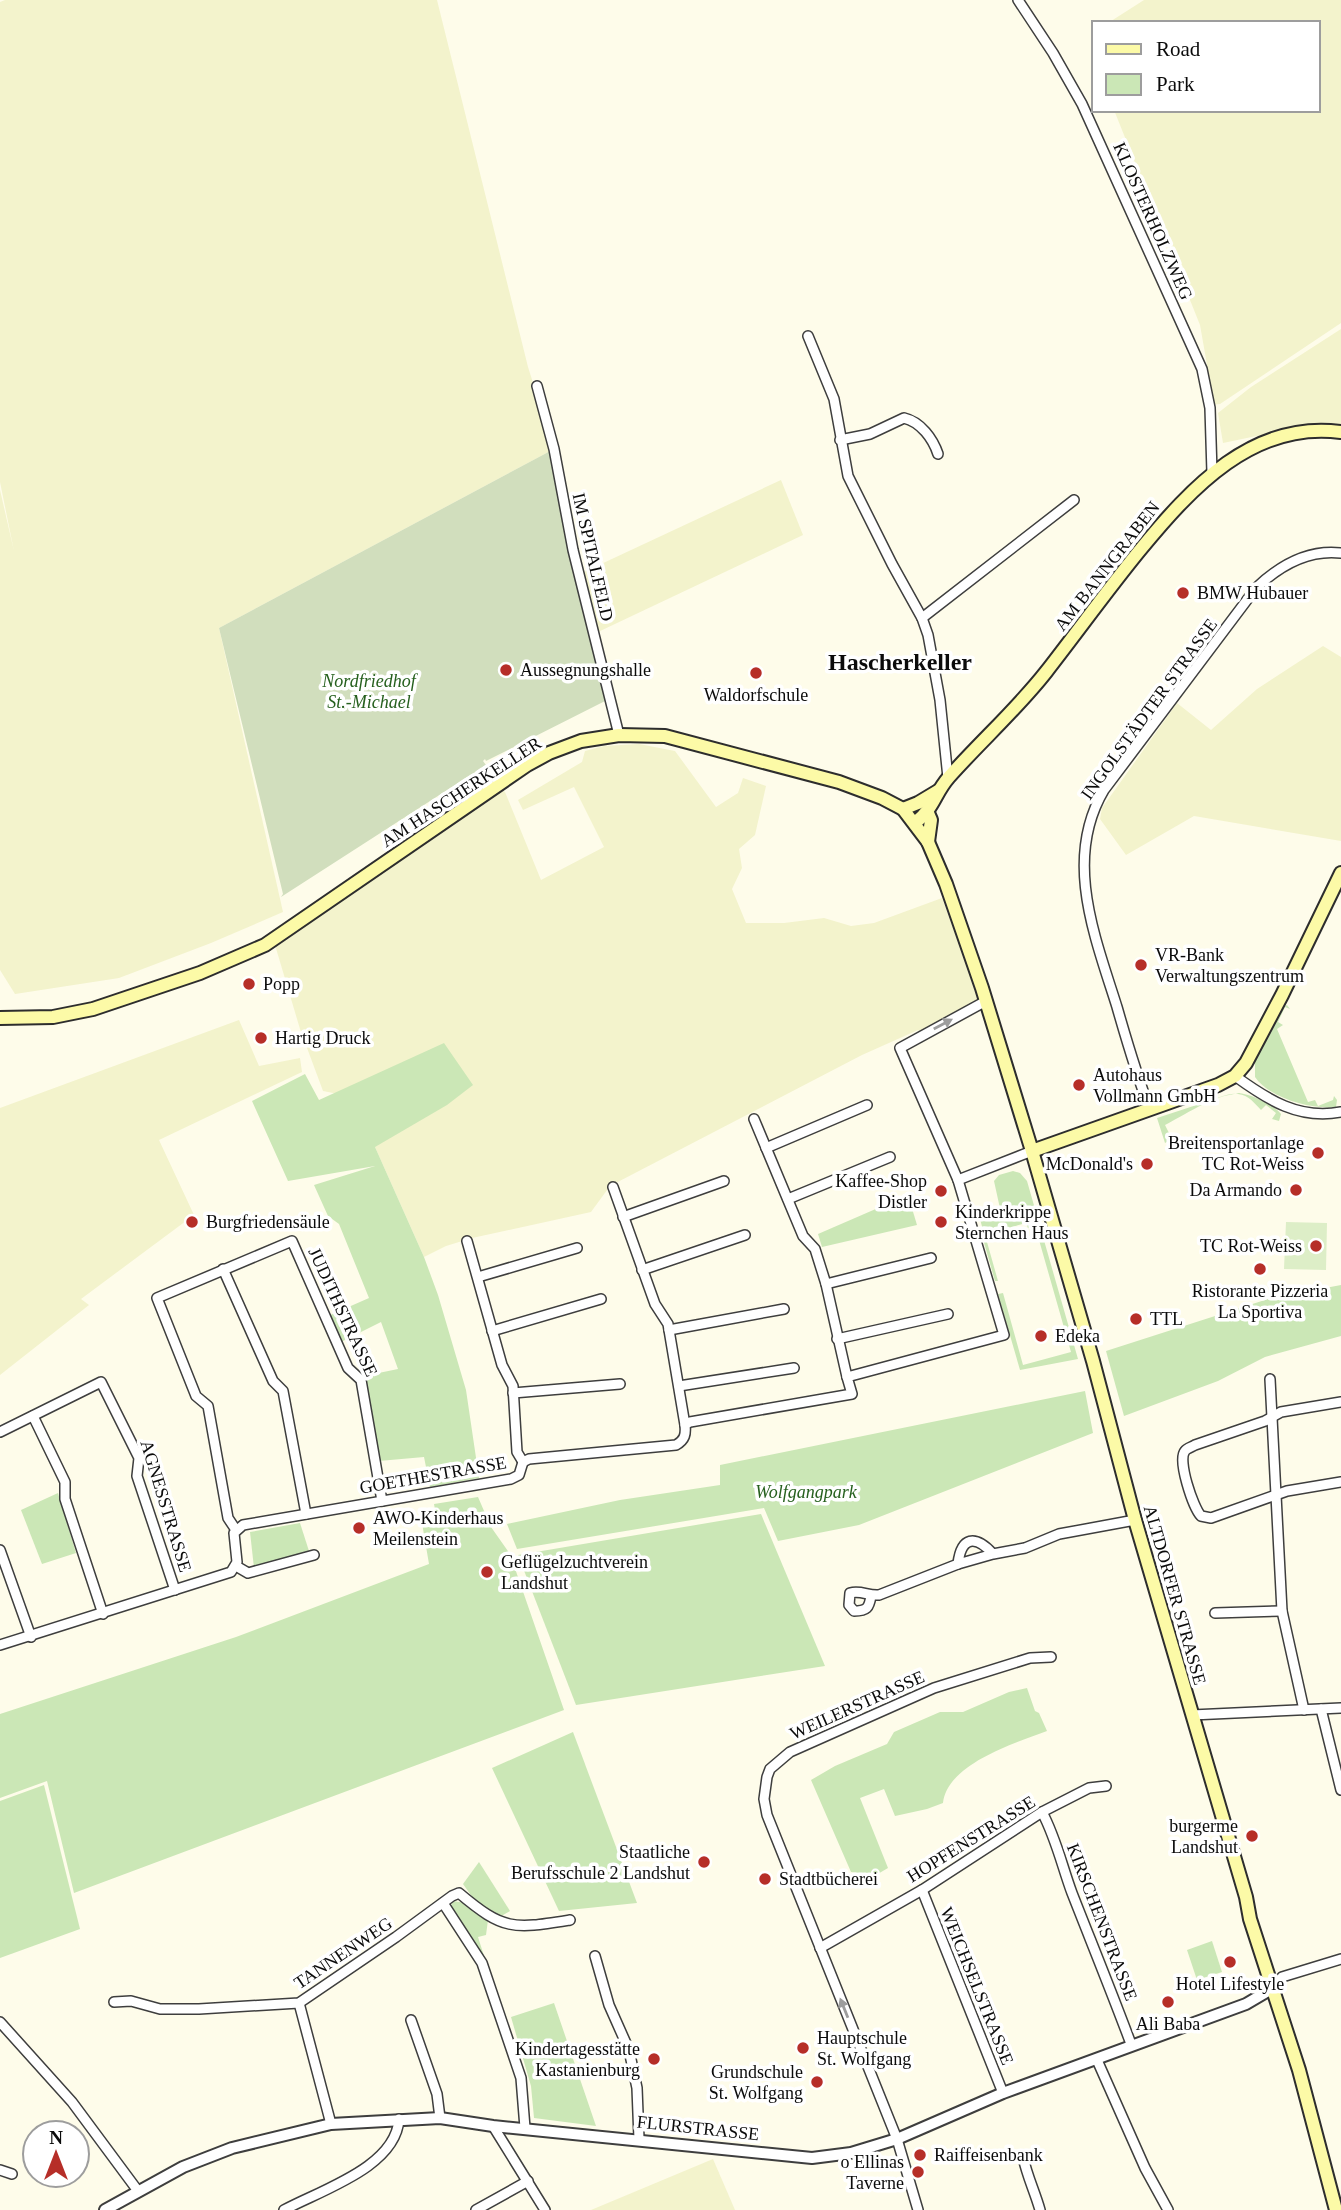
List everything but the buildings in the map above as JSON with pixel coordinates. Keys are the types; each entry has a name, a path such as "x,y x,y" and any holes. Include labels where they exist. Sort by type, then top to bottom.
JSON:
{"main road":[{"name":"AM BANNGRABEN","path":"902,809 918,803 944,784 993,733 1045,673 1107,590 1174,509 1212,473 1256,445 1277,437 1296,432 1341,432"},
{"name":"AM HASCHERKELLER","path":"0,1018 53,1017 116,1002 200,973 265,945 527,765 570,745 619,735 665,736 693,743 839,782 902,809 928,842 946,884 982,988"},
{"name":"AM BANNGRABEN","path":"915,823 928,813 944,784"},
{"name":"AM BANNGRABEN","path":"928,813 931,820 928,842"},
{"path":"1032,1151 1218,1085 1235,1076 1246,1063 1265,1028 1341,873"},
{"name":"ALTDORFER STRASSE","path":"982,988 1093,1361 1135,1520 1246,1897 1250,1919 1298,2070 1336,2210"}],"street":[{"name":"KLOSTERHOLZWEG","path":"1018,0 1054,53 1082,104 1202,369 1210,408 1212,473"},
{"path":"808,336 834,399 848,476 922,618 928,635 940,700 944,784"},
{"name":"IM SPITALFELD","path":"537,386 554,449 573,550 619,735"},
{"path":"840,440 870,433 904,418 910,419 933,439 938,454"},
{"path":"922,618 1074,500"},
{"name":"INGOLSTÄDTER STRASSE","path":"1150,1110 1131,1060 1089,912 1083,858 1090,820 1104,790 1256,588 1286,563 1318,554 1341,553"},
{"path":"847,1377 1004,1335 958,1180 900,1048 986,1001"},
{"path":"1235,1076 1286,1108 1324,1115 1341,1112"},
{"path":"766,1148 867,1105"},
{"path":"613,1187 655,1304 668,1324 685,1425 852,1394 815,1249 803,1236 754,1119"},
{"path":"958,1180 1032,1151"},
{"path":"788,1199 890,1157"},
{"path":"623,1217 724,1181"},
{"path":"642,1270 745,1235"},
{"name":"JUDITHSTRASSE","path":"236,1530 228,1518 208,1406 196,1396 157,1298 292,1241 348,1368 361,1380 382,1501"},
{"path":"467,1241 502,1365 513,1386 517,1452 523,1462"},
{"path":"478,1276 577,1248"},
{"path":"826,1284 931,1258"},
{"path":"223,1269 273,1381 283,1391 306,1514"},
{"path":"492,1331 601,1300"},
{"path":"669,1330 784,1308"},
{"path":"837,1339 948,1314"},
{"path":"679,1387 794,1368"},
{"path":"1270,1379 1282,1611 1304,1710"},
{"name":"AGNESSTRASSE","path":"0,1432 101,1382 139,1458 137,1476 175,1590"},
{"path":"513,1393 620,1384"},
{"path":"1341,1402 1281,1412 1195,1445 1185,1451 1181,1459 1195,1509 1200,1516 1211,1518 1287,1491 1341,1482"},
{"path":"33,1416 65,1482 65,1499 103,1614"},
{"name":"GOETHESTRASSE","path":"236,1530 251,1523 511,1479 519,1475 523,1462 529,1459 677,1445 685,1438 685,1425"},
{"path":"872,1596 897,1589 958,1564 1025,1548 1059,1534 1135,1520"},
{"path":"0,1645 231,1572 236,1566 236,1530"},
{"path":"958,1564 959,1552 967,1542 978,1542 993,1554"},
{"path":"0,1550 31,1637"},
{"path":"236,1566 248,1573 314,1555"},
{"path":"1215,1613 1282,1611"},
{"name":"WEILERSTRASSE","path":"918,2210 897,2139 767,1815 765,1784 771,1769 790,1752 934,1688 1030,1658 1051,1657"},
{"path":"1192,1715 1341,1708"},
{"path":"1321,1709 1341,1790"},
{"name":"HOPFENSTRASSE","path":"820,1948 922,1890 1042,1812 1089,1788 1106,1786"},
{"name":"KIRSCHENSTRASSE","path":"1042,1812 1131,2044"},
{"name":"WEICHSELSTRASSE","path":"922,1890 1003,2093"},
{"path":"525,2128 521,2078 487,1976 482,1963 443,1903 459,1893 493,1920 511,1926 538,1926 570,1920"},
{"name":"TANNENWEG","path":"114,2002 131,2001 160,2009 299,2003 443,1903"},
{"path":"595,1956 609,2004 629,2050 637,2088 639,2139"},
{"path":"1273,1988 1282,1977 1341,1959"},
{"name":"FLURSTRASSE","path":"105,2210 183,2167 232,2148 331,2124 440,2118 493,2126 812,2158 851,2154 897,2139 1003,2093 1097,2060 1131,2044 1246,2004 1273,1988"},
{"path":"299,2003 331,2124"},
{"path":"411,2020 437,2094 440,2118"},
{"path":"0,2022 72,2102 138,2191"},
{"path":"1097,2060 1145,2168 1168,2210"},
{"path":"284,2210 378,2159 393,2141 399,2130 400,2119"},
{"path":"493,2126 545,2210"},
{"path":"1023,2157 1040,2210"},
{"path":"0,2170 12,2174"},
{"path":"476,2210 528,2181"}],"green space":[{"path":"437,0 528,367 554,449 219,628 283,912 119,978 15,994 0,970 0,490 14,551 0,482 0,2"},
{"path":"1144,0 1341,0 1341,323 1220,404 1211,405 1200,325 1115,112 1320,112 1320,21 1111,21"},
{"path":"1341,329 1341,424 1300,427 1223,443 1218,413 1251,387"},
{"name":"Nordfriedhof St.-Michael","path":"554,449 611,698 486,761 485,759 483,761 486,765 281,897 283,894 219,628"},
{"path":"781,480 803,535 598,632 584,572"},
{"path":"1323,646 1341,657 1341,841 1194,816 1126,855 1100,819 1102,808 1177,703 1211,730 1257,689"},
{"path":"639,744 675,751 716,807 738,793 743,778 766,786 755,835 739,849 742,868 732,889 746,923 784,923 824,918 851,926 874,923 942,898 978,1000 921,1033 918,1030 862,1055 610,1186 591,1212 472,1238 446,1246 424,1257 375,1147 348,1096 323,1091 300,1029 275,945 501,789 505,792 541,880 604,847 574,787 523,810 518,800 582,762 585,751 604,746"},
{"path":"1287,1005 1290,1009 1285,1007 1278,1022 1283,1025 1277,1029 1308,1102 1315,1100 1318,1106 1333,1100 1334,1096 1337,1100 1336,1107 1315,1107 1280,1097 1255,1077 1255,1061 1283,1007"},
{"path":"239,1020 259,1066 300,1058 302,1072 159,1140 194,1215 81,1299 89,1305 0,1375 0,1108"},
{"path":"444,1043 473,1085 447,1105 375,1147 424,1257 466,1390 479,1478 430,1487 424,1457 379,1461 364,1376 398,1369 381,1322 339,1343 328,1316 369,1298 339,1224 328,1216 314,1185 375,1166 288,1181 252,1101 305,1074 319,1100"},
{"path":"1234,1094 1244,1094 1268,1103 1281,1114 1279,1121 1272,1119 1276,1113 1266,1105 1261,1110 1248,1098"},
{"path":"1217,1098 1165,1125 1172,1139 1165,1143 1157,1118"},
{"path":"1013,1171 1020,1173 1027,1181 1078,1359 1020,1370 998,1294 1003,1293 1023,1365 1071,1352 1035,1226 1028,1228 1026,1223 991,1233 993,1240 987,1242 998,1281 995,1281 980,1219 1001,1213 994,1181 999,1175"},
{"path":"908,1195 917,1225 822,1247 818,1234"},
{"path":"1286,1222 1327,1223 1326,1270 1284,1269"},
{"path":"1341,1285 1341,1336 1265,1357 1218,1381 1124,1416 1106,1351 1268,1299"},
{"name":"Wolfgangpark","path":"1085,1391 1093,1433 859,1525 778,1541 764,1508 517,1549 507,1524 620,1500 720,1485 720,1465"},
{"path":"58,1493 76,1553 42,1564 21,1510"},
{"path":"478,1497 491,1527 510,1554 564,1710 74,1893 47,1781 0,1798 0,1714 236,1637 429,1564 422,1523 437,1520 434,1504"},
{"path":"761,1514 825,1666 576,1705 518,1555"},
{"path":"300,1523 309,1551 254,1568 250,1532"},
{"path":"1027,1688 1035,1711 1039,1713 1047,1731 1001,1749 969,1766 947,1789 943,1803 895,1816 884,1789 860,1798 888,1868 876,1875 851,1872 811,1780 835,1766 887,1744 894,1732 940,1712 963,1712 1009,1692"},
{"path":"573,1732 637,1903 559,1911 492,1768"},
{"path":"44,1785 80,1929 0,1958 0,1801"},
{"path":"479,1862 510,1911 498,1918 475,1901 463,1884"},
{"path":"453,1901 466,1903 488,1920 486,1935 478,1937 485,1959 454,1914 451,1906"},
{"path":"1212,1941 1222,1972 1197,1980 1187,1950"},
{"path":"554,2003 596,2126 534,2118 531,2086 511,2017"},
{"path":"713,2159 735,2210 591,2210"}],"place":[{"name":"BMW Hubauer","path":"1183,593"},
{"name":"Aussegnungshalle","path":"506,670"},
{"name":"Waldorfschule","path":"756,673"},
{"name":"VR-Bank Verwaltungszentrum","path":"1141,965"},
{"name":"Popp","path":"249,984"},
{"name":"Hartig Druck","path":"261,1038"},
{"name":"Autohaus Vollmann GmbH","path":"1079,1085"},
{"name":"Breitensportanlage TC Rot-Weiss","path":"1318,1153"},
{"name":"McDonald's","path":"1147,1164"},
{"name":"Da Armando","path":"1296,1190"},
{"name":"Kaffee-Shop Distler","path":"941,1191"},
{"name":"Burgfriedensäule","path":"192,1222"},
{"name":"Kinderkrippe Sternchen Haus","path":"941,1222"},
{"name":"TC Rot-Weiss","path":"1316,1246"},
{"name":"Ristorante Pizzeria La Sportiva","path":"1260,1269"},
{"name":"TTL","path":"1136,1319"},
{"name":"Edeka","path":"1041,1336"},
{"name":"AWO-Kinderhaus Meilenstein","path":"359,1528"},
{"name":"Geflügelzuchtverein Landshut","path":"487,1572"},
{"name":"burgerme Landshut","path":"1252,1836"},
{"name":"Staatliche Berufsschule 2 Landshut","path":"704,1862"},
{"name":"Stadtbücherei","path":"765,1879"},
{"name":"Hotel Lifestyle","path":"1230,1962"},
{"name":"Ali Baba","path":"1168,2002"},
{"name":"Hauptschule St. Wolfgang","path":"803,2048"},
{"name":"Kindertagesstätte Kastanienburg","path":"654,2059"},
{"name":"Grundschule St. Wolfgang","path":"817,2082"},
{"name":"Raiffeisenbank","path":"920,2155"},
{"name":"o Ellinas Taverne","path":"918,2172"}],"district":[{"name":"Hascherkeller","path":"900,662"}]}
